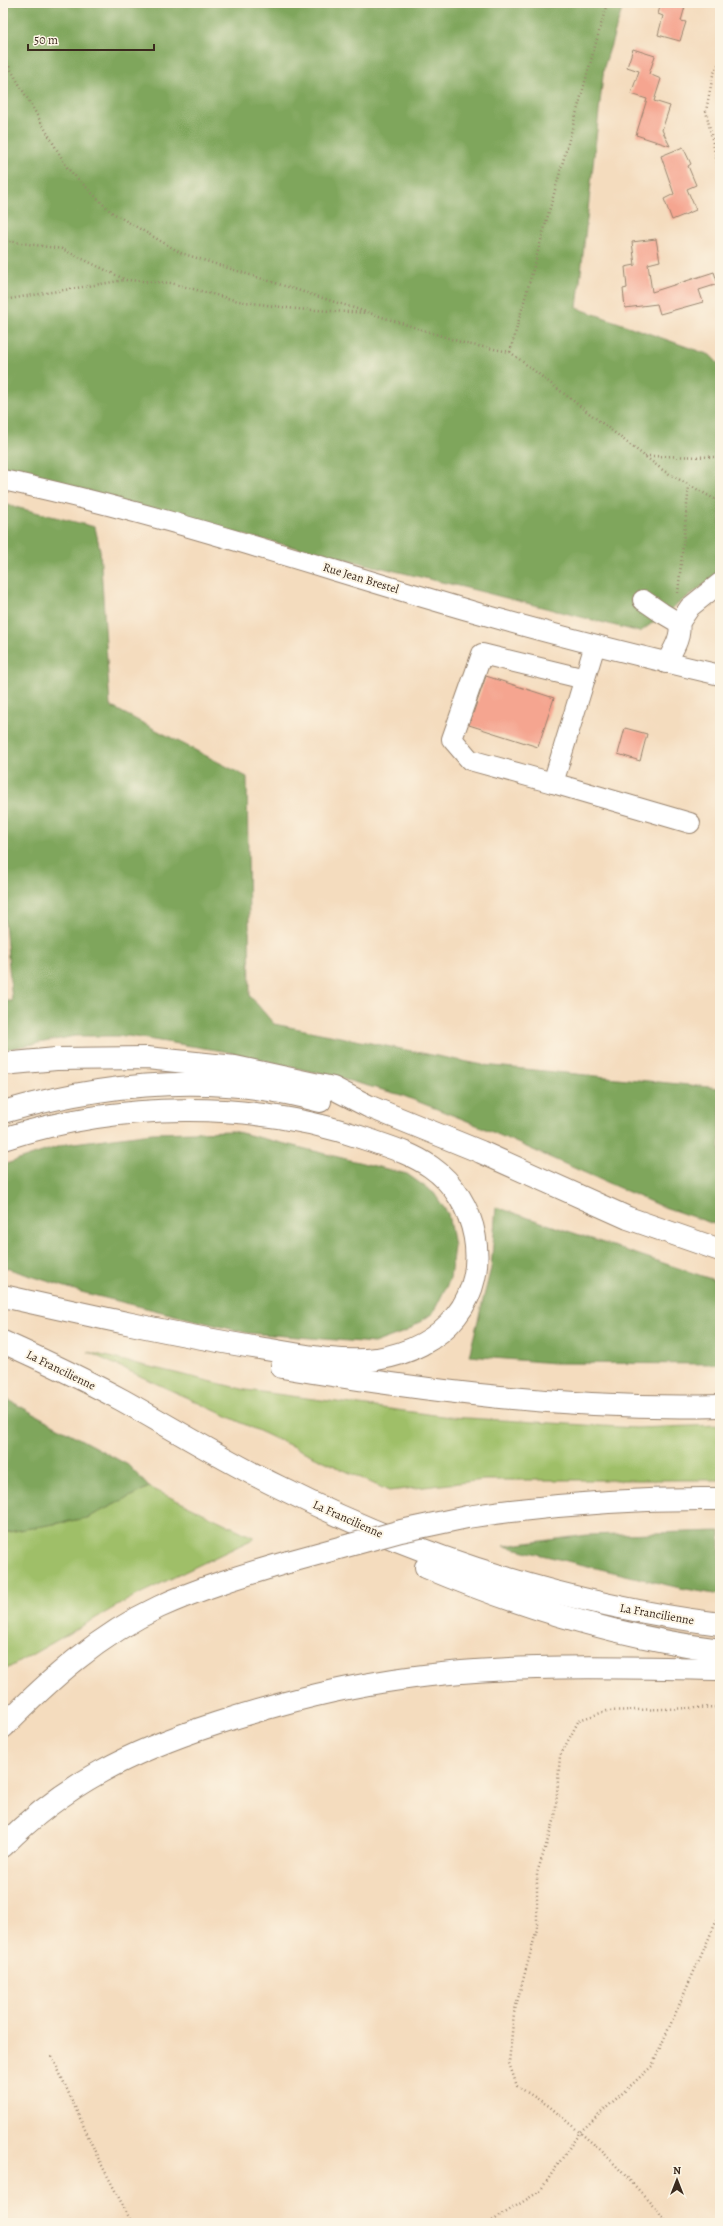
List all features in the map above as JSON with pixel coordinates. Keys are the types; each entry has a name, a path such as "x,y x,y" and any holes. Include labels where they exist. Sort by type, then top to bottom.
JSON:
{"highway":[{"path":"3,1064 103,1058 191,1062 277,1075 333,1088 368,1106 481,1152 628,1218 720,1250"},
{"path":"3,1112 92,1091 160,1085 228,1086 299,1095 347,1108 368,1106"},
{"path":"3,1139 74,1121 161,1110 236,1113 313,1124 394,1148 410,1154 433,1168 453,1186 469,1213 476,1254 472,1283 467,1298 449,1324 433,1338 415,1348 398,1355 375,1359 312,1357 236,1344 3,1296"},
{"path":"3,1302 107,1330 185,1348 356,1380 471,1394 557,1401 623,1405 720,1406"},
{"name":"La Francilienne","path":"3,1342 121,1400 277,1486 327,1511 440,1558 510,1581 579,1600 672,1618 720,1624"},
{"path":"208,1448 322,1519 379,1548 453,1579 576,1622 667,1643 720,1650"},
{"path":"3,1727 69,1665 122,1627 158,1608 197,1592 288,1562 401,1531 467,1517 540,1506 661,1498 720,1499"},
{"path":"3,1846 24,1825 55,1800 79,1784 127,1757 196,1730 312,1695 381,1682 489,1670 607,1668 720,1669"}],"street":[{"name":"Rue Jean Brestel","path":"3,480 132,511 595,645 720,675"},
{"path":"666,663 680,635 682,618 690,607 720,583"},
{"path":"643,600 662,614 682,618"},
{"path":"553,783 595,645"},
{"path":"585,679 482,654 452,739 470,760 690,823"}],"path":[{"path":"510,352 607,3"},
{"path":"3,56 68,169 112,212 181,253 467,344 510,352 664,471 720,502"},
{"path":"720,61 713,75 706,111 720,176"},
{"path":"3,237 8,241 62,249 126,280"},
{"path":"3,300 126,280 171,283 245,302 296,309 371,314"},
{"path":"644,456 720,457"},
{"path":"682,618 678,595 689,486"},
{"path":"668,2223 604,2153 550,2106 517,2086 509,2063 514,2013 537,1930 537,1873 555,1818 560,1756 579,1720 606,1711 720,1707"},
{"path":"489,2223 540,2191 580,2132 652,2066 720,1913"},
{"path":"52,2056 97,2156 132,2223"}],"green space":[{"path":"3,3 624,3 604,67 577,308 710,355 720,365 720,573 640,632 471,589 3,478"},
{"path":"3,504 95,527 100,550 110,706 247,777 250,996 274,1024 483,1065 720,1088 720,1226 658,1205 465,1120 401,1095 335,1077 223,1051 128,1036 75,1036 3,1050 3,1001 12,1001 3,901"},
{"path":"233,1131 407,1174 434,1193 448,1214 454,1246 450,1279 433,1313 407,1331 374,1343 247,1333 81,1292 3,1267 3,1165 66,1144 152,1133"},
{"path":"496,1207 720,1282 720,1364 554,1363 469,1356 491,1268"},
{"path":"88,1352 246,1390 450,1417 636,1428 720,1425 720,1480 484,1480 389,1491"},
{"path":"3,1397 128,1465 149,1487 87,1518 3,1533"},
{"path":"149,1487 255,1538 131,1598 3,1671 3,1533 87,1518"},
{"path":"720,1531 720,1595 680,1588 504,1546 587,1535"}],"building":[{"path":"661,3 686,3 681,21 686,22 680,41 658,35 663,16 658,14"},
{"path":"633,49 655,56 649,74 661,79 654,101 670,106 662,130 670,146 636,135 647,99 631,94 639,71 627,67"},
{"path":"683,147 691,164 688,166 696,185 687,189 696,210 672,220 664,199 674,194 661,156"},
{"path":"656,239 660,261 648,264 652,292 714,272 718,284 699,290 703,302 660,314 657,304 625,308 623,289 627,288 625,267 635,265 632,242"},
{"path":"486,676 554,698 538,747 469,725"},
{"path":"625,728 647,734 640,761 618,754"}]}
